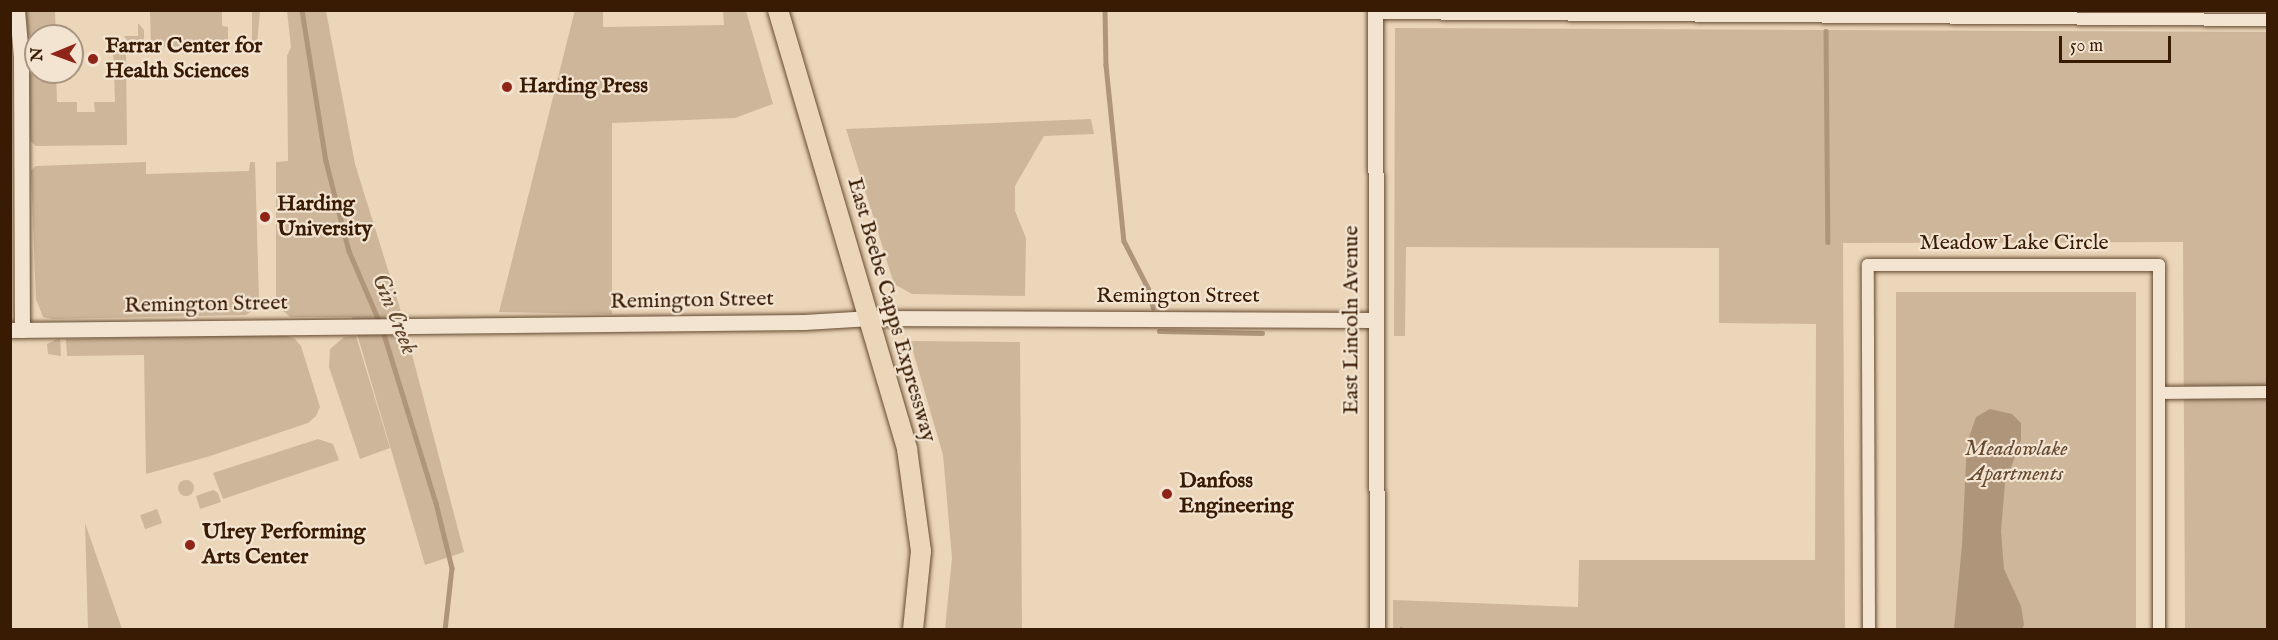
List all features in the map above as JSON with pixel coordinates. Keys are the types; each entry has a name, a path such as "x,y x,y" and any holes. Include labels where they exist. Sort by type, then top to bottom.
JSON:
{"main road":[{"name":"East Beebe Capps Expressway","path":"778,10 908,449 921,551 913,630"}],"street":[{"path":"16,330 21,57 17,10"},
{"path":"1375,12 2268,20"},
{"name":"East Lincoln Avenue","path":"1375,12 1374,320 1377,630"},
{"name":"Meadow Lake Circle","path":"1869,630 1868,265 2159,265 2159,630"},
{"name":"Remington Street","path":"16,330 804,322 871,318 1374,320"},
{"path":"2159,393 2268,392"}],"green space":[{"path":"575,10 603,11 603,27 724,25 723,11 746,11 773,104 735,118 612,123 612,314 499,312"},
{"path":"25,11 55,11 56,24 26,24"},
{"path":"150,11 222,11 222,26 228,27 228,45 151,47"},
{"path":"252,11 260,11 257,45 252,45"},
{"path":"287,11 326,11 355,164 399,305 464,552 425,565 352,317 290,317 281,309 276,299 276,162 288,161 287,56 291,47"},
{"path":"138,23 144,30 144,41 139,42 139,47 132,47 124,36 138,36"},
{"path":"1395,28 2267,32 2267,629 2185,629 2183,242 1843,243 1845,629 1393,630 1393,600 1578,607 1579,560 1815,560 1816,324 1719,323 1719,248 1406,247 1405,336 1394,336"},
{"path":"116,42 126,53 127,145 36,146 30,141 28,84 56,84 57,102 77,102 77,112 95,112 94,102 115,102 113,46"},
{"path":"1091,119 1094,134 1044,136 1015,186 1015,211 1026,238 1025,296 912,294 894,284 846,129"},
{"path":"146,162 146,174 249,171 250,162 255,162 259,299 255,309 246,315 52,319 43,317 36,299 31,170 36,166"},
{"name":"Meadowlake Apartments","path":"1896,292 2136,292 2136,629 1896,629"},
{"path":"285,335 295,339 301,346 320,407 316,416 308,423 207,457 146,474 144,355 67,356 66,339"},
{"path":"356,336 390,448 360,459 329,367 330,349 344,337"},
{"path":"60,338 61,356 48,354 47,344"},
{"path":"910,341 1020,342 1022,629 945,629 952,558 943,455"},
{"path":"318,439 333,444 339,460 223,499 213,473"},
{"path":"186,480 194,488 186,496 178,488"},
{"path":"213,490 218,493 221,502 200,509 196,496"},
{"path":"157,509 162,523 145,529 140,515"},
{"path":"85,523 122,629 88,629"}],"shaded area":[{"path":"1990,409 2012,414 2021,423 2021,440 2005,484 2001,531 2004,569 2021,606 2024,625 2022,629 1954,629 1962,545 1967,443 1976,417"}],"waterway":[{"name":"Gin Creek","path":"302,10 326,161 349,251 380,323"},
{"path":"1105,10 1106,65 1124,241 1148,288 1153,307"},
{"path":"1826,31 1828,242"},
{"name":"Gin Creek","path":"383,331 436,503 452,568 445,630"},
{"path":"1159,331 1262,333"}],"place":[{"name":"Farrar Center for Health Sciences","path":"93,59"},
{"name":"Harding Press","path":"507,87"},
{"name":"Harding University","path":"265,217"},
{"name":"Danfoss Engineering","path":"1167,494"},
{"name":"Ulrey Performing Arts Center","path":"190,545"}]}
